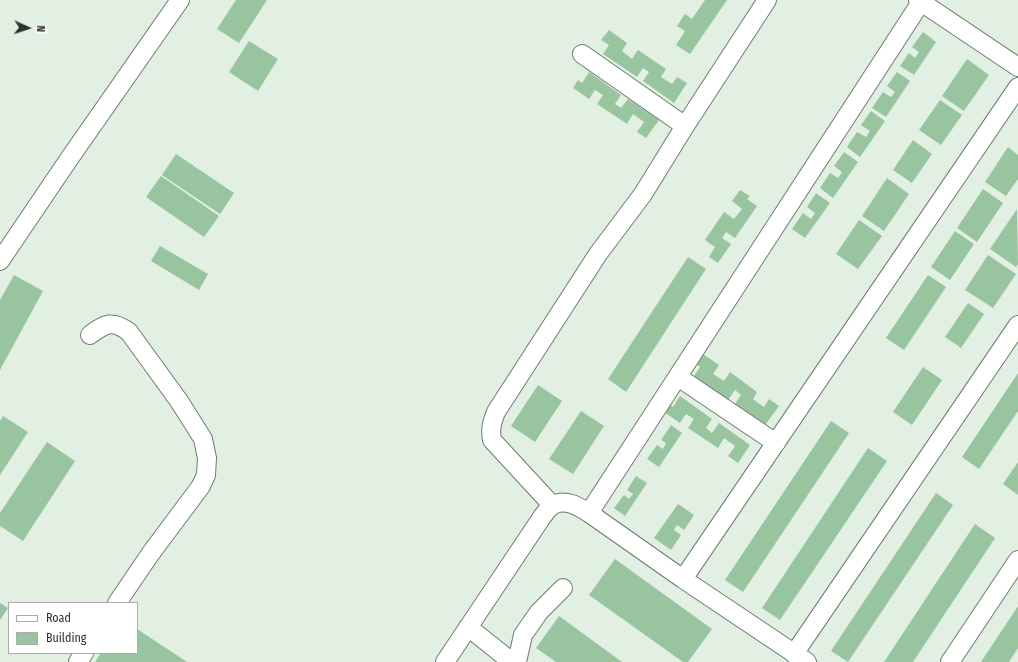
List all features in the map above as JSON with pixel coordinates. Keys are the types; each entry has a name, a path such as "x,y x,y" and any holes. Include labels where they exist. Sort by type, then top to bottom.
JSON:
{"lane":[{"path":"0,261 180,0"},
{"path":"552,505 492,440 490,431 492,421 496,412 598,254 642,194 766,0"},
{"path":"589,514 920,1 1018,67"},
{"path":"582,54 685,126"},
{"path":"683,579 1018,87"},
{"path":"90,335 105,324 119,324 129,332 179,401 203,439 207,458 206,475 200,486 118,602"},
{"path":"445,662 542,517 552,505 564,502 578,506 800,658 1018,325"},
{"path":"678,377 776,443"},
{"path":"950,662 1018,560"},
{"path":"517,662 522,635 539,612 563,588"},
{"path":"468,627 512,662"}],"building":[{"path":"236,0 267,0 239,43 217,29"},
{"path":"705,0 727,0 690,54 676,45 685,31 677,26 685,14 692,19"},
{"path":"609,30 627,43 622,51 632,59 638,50 666,69 661,77 672,84 677,77 687,83 674,103 643,81 649,72 643,68 637,77 603,54 609,45 601,40"},
{"path":"923,32 936,42 914,75 900,66 909,53 915,58 919,52 912,47"},
{"path":"249,41 278,59 258,91 229,72"},
{"path":"967,59 989,75 964,111 942,96"},
{"path":"589,72 621,95 615,104 621,108 628,99 659,120 646,138 637,132 644,122 633,114 627,124 597,104 603,95 595,90 589,99 573,88 578,80 582,83"},
{"path":"897,72 910,81 886,117 872,108 883,92 891,97 895,92 887,86"},
{"path":"940,100 962,115 941,145 919,130"},
{"path":"871,111 885,121 860,157 847,147 857,132 866,137 870,131 861,125"},
{"path":"913,140 932,154 912,183 893,170"},
{"path":"1008,147 1018,155 1018,179 1006,196 985,182"},
{"path":"844,152 858,162 833,198 820,188 830,173 838,178 842,172 834,166"},
{"path":"176,154 234,193 220,214 162,175"},
{"path":"161,176 219,216 204,237 146,197"},
{"path":"887,178 909,194 884,231 862,216"},
{"path":"983,189 1003,203 977,242 957,228"},
{"path":"740,190 750,196 747,199 757,206 735,238 726,232 722,238 731,244 718,263 709,257 715,247 705,240 724,212 734,219 742,209 732,201"},
{"path":"816,193 830,203 805,238 792,229 803,213 811,219 815,213 807,207"},
{"path":"1017,209 1018,264 1016,267 990,249"},
{"path":"859,220 882,236 858,269 836,254"},
{"path":"955,231 974,244 950,280 931,267"},
{"path":"160,246 208,274 199,290 151,261"},
{"path":"988,255 1016,274 993,308 965,290"},
{"path":"688,257 706,269 626,392 608,379"},
{"path":"14,275 43,291 0,370 0,300"},
{"path":"928,275 946,287 904,350 886,338"},
{"path":"968,303 984,314 961,348 945,337"},
{"path":"700,352 719,365 713,374 724,381 730,372 757,392 753,399 764,407 769,399 779,406 765,425 735,404 741,395 735,390 728,400 694,376 700,367 693,362"},
{"path":"923,367 942,380 912,425 893,412"},
{"path":"1018,373 1018,411 979,469 962,457"},
{"path":"538,385 562,401 535,442 511,426"},
{"path":"680,396 712,419 706,428 712,433 719,423 750,445 738,463 728,456 735,446 724,438 718,448 688,428 694,419 686,414 680,423 664,412 669,404 673,407"},
{"path":"581,411 604,426 573,474 549,459"},
{"path":"3,416 28,432 0,475 0,421"},
{"path":"831,421 849,433 743,592 725,580"},
{"path":"671,425 682,433 659,467 647,459 657,445 663,449 666,443 661,440"},
{"path":"47,442 75,461 23,541 0,526 0,513"},
{"path":"868,448 887,461 780,620 762,608"},
{"path":"1018,462 1018,495 1003,484"},
{"path":"636,476 647,483 625,516 614,508 624,495 629,499 633,494 627,490"},
{"path":"936,493 953,505 848,662 831,651"},
{"path":"678,504 694,515 684,530 677,525 674,530 681,535 671,550 654,538"},
{"path":"975,524 995,538 913,662 884,662"},
{"path":"615,559 712,629 688,662 683,662 589,595"},
{"path":"0,603 8,608 0,620"},
{"path":"1018,606 1018,648 1009,662 981,662"},
{"path":"559,616 622,662 556,662 536,648"},
{"path":"138,630 187,662 95,662 100,654 138,654"}]}
